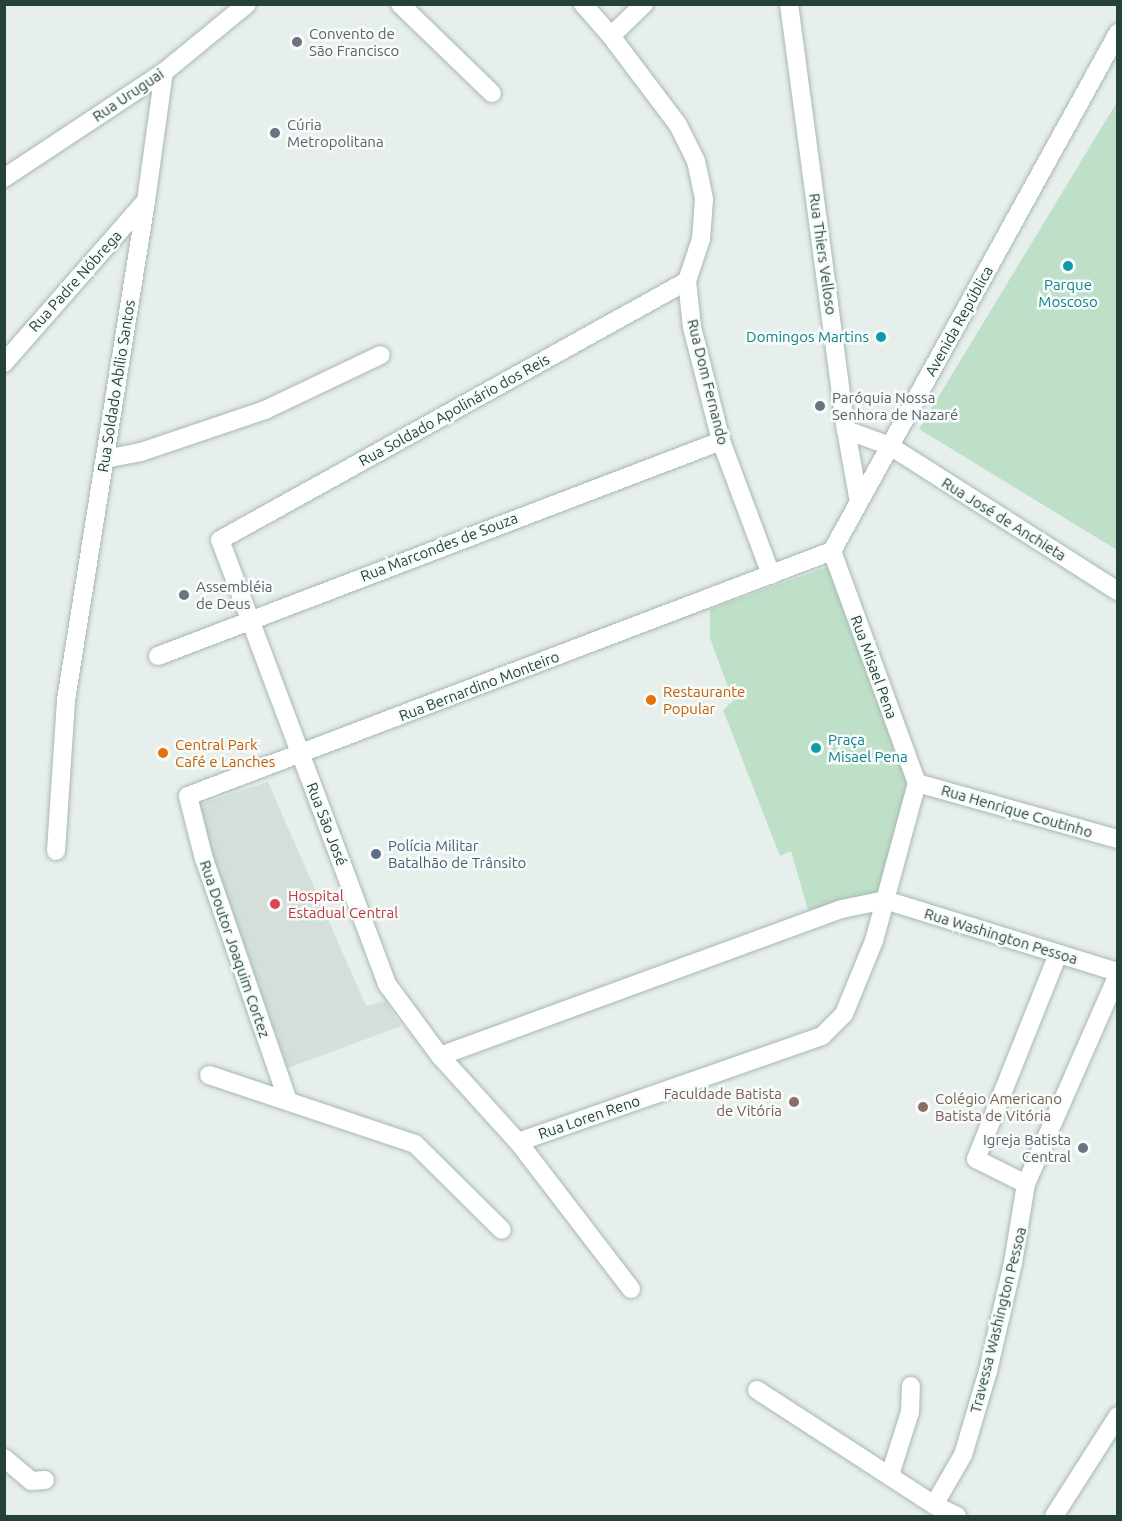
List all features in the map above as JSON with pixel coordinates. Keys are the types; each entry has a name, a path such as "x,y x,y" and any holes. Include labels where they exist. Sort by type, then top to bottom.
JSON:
{"street":[{"name":"Rua Uruguai","path":"4,178 164,72 247,4"},
{"path":"400,4 492,93"},
{"name":"Rua Dom Fernando","path":"583,4 611,36 678,125 696,161 704,199 701,239 687,280 692,327 721,441 771,575"},
{"path":"611,36 644,4"},
{"name":"Rua Thiers Velloso","path":"789,4 846,430 859,502"},
{"name":"Avenida República","path":"832,551 1118,33"},
{"name":"Rua Soldado Abílio Santos","path":"56,851 66,700 146,201 164,72"},
{"name":"Rua Padre Nóbrega","path":"8,355 146,201"},
{"name":"Rua Soldado Apolinário dos Reis","path":"220,540 687,280"},
{"path":"105,459 141,452 265,410 381,355"},
{"name":"Rua José de Anchieta","path":"846,430 890,446 1118,591"},
{"name":"Rua Marcondes de Souza","path":"158,656 249,619 721,441"},
{"name":"Rua São José","path":"220,540 387,984 440,1056 518,1142 632,1289"},
{"path":"771,575 832,551"},
{"name":"Rua Misael Pena","path":"832,551 917,783"},
{"name":"Rua Bernardino Monteiro","path":"188,796 771,575"},
{"name":"Rua Henrique Coutinho","path":"917,783 1118,839"},
{"name":"Rua Loren Reno","path":"518,1142 822,1036 844,1014 874,941 917,783"},
{"name":"Rua Doutor Joaquim Cortez","path":"188,796 204,859 288,1101"},
{"path":"440,1056 842,909 885,900"},
{"name":"Rua Washington Pessoa","path":"885,900 1118,973"},
{"path":"1026,1184 976,1159 1058,954"},
{"name":"Travessa Washington Pessoa","path":"934,1505 963,1455 988,1371 1013,1263 1026,1184 1118,973"},
{"path":"209,1075 415,1144 502,1230"},
{"path":"890,1475 910,1412 911,1386"},
{"path":"757,1390 934,1505 957,1516"},
{"path":"1054,1516 1118,1416"},
{"path":"4,1458 31,1481 45,1480"}],"shaded area":[{"name":"Hospital Estadual Central","path":"268,782 366,1006 385,1001 401,1026 288,1068 194,806"}],"green space":[{"name":"Parque Moscoso","path":"1117,102 1118,550 919,429"},
{"name":"Praça Misael Pena","path":"827,567 908,785 880,895 808,910 791,851 780,856 723,710 733,701 710,638 710,609"}],"place":[{"name":"Convento de São Francisco","path":"297,42"},
{"name":"Cúria Metropolitana","path":"275,133"},
{"name":"Parque Moscoso","path":"1068,266"},
{"name":"Domingos Martins","path":"881,337"},
{"name":"Paróquia Nossa Senhora de Nazaré","path":"820,406"},
{"name":"Assembléia de Deus","path":"184,595"},
{"name":"Restaurante Popular","path":"651,700"},
{"name":"Praça Misael Pena","path":"816,748"},
{"name":"Central Park Café e Lanches","path":"163,753"},
{"name":"Polícia Militar Batalhão de Trânsito","path":"376,854"},
{"name":"Hospital Estadual Central","path":"275,904"},
{"name":"Faculdade Batista de Vitória","path":"794,1102"},
{"name":"Colégio Americano Batista de Vitória","path":"923,1107"},
{"name":"Igreja Batista Central","path":"1083,1148"}]}
